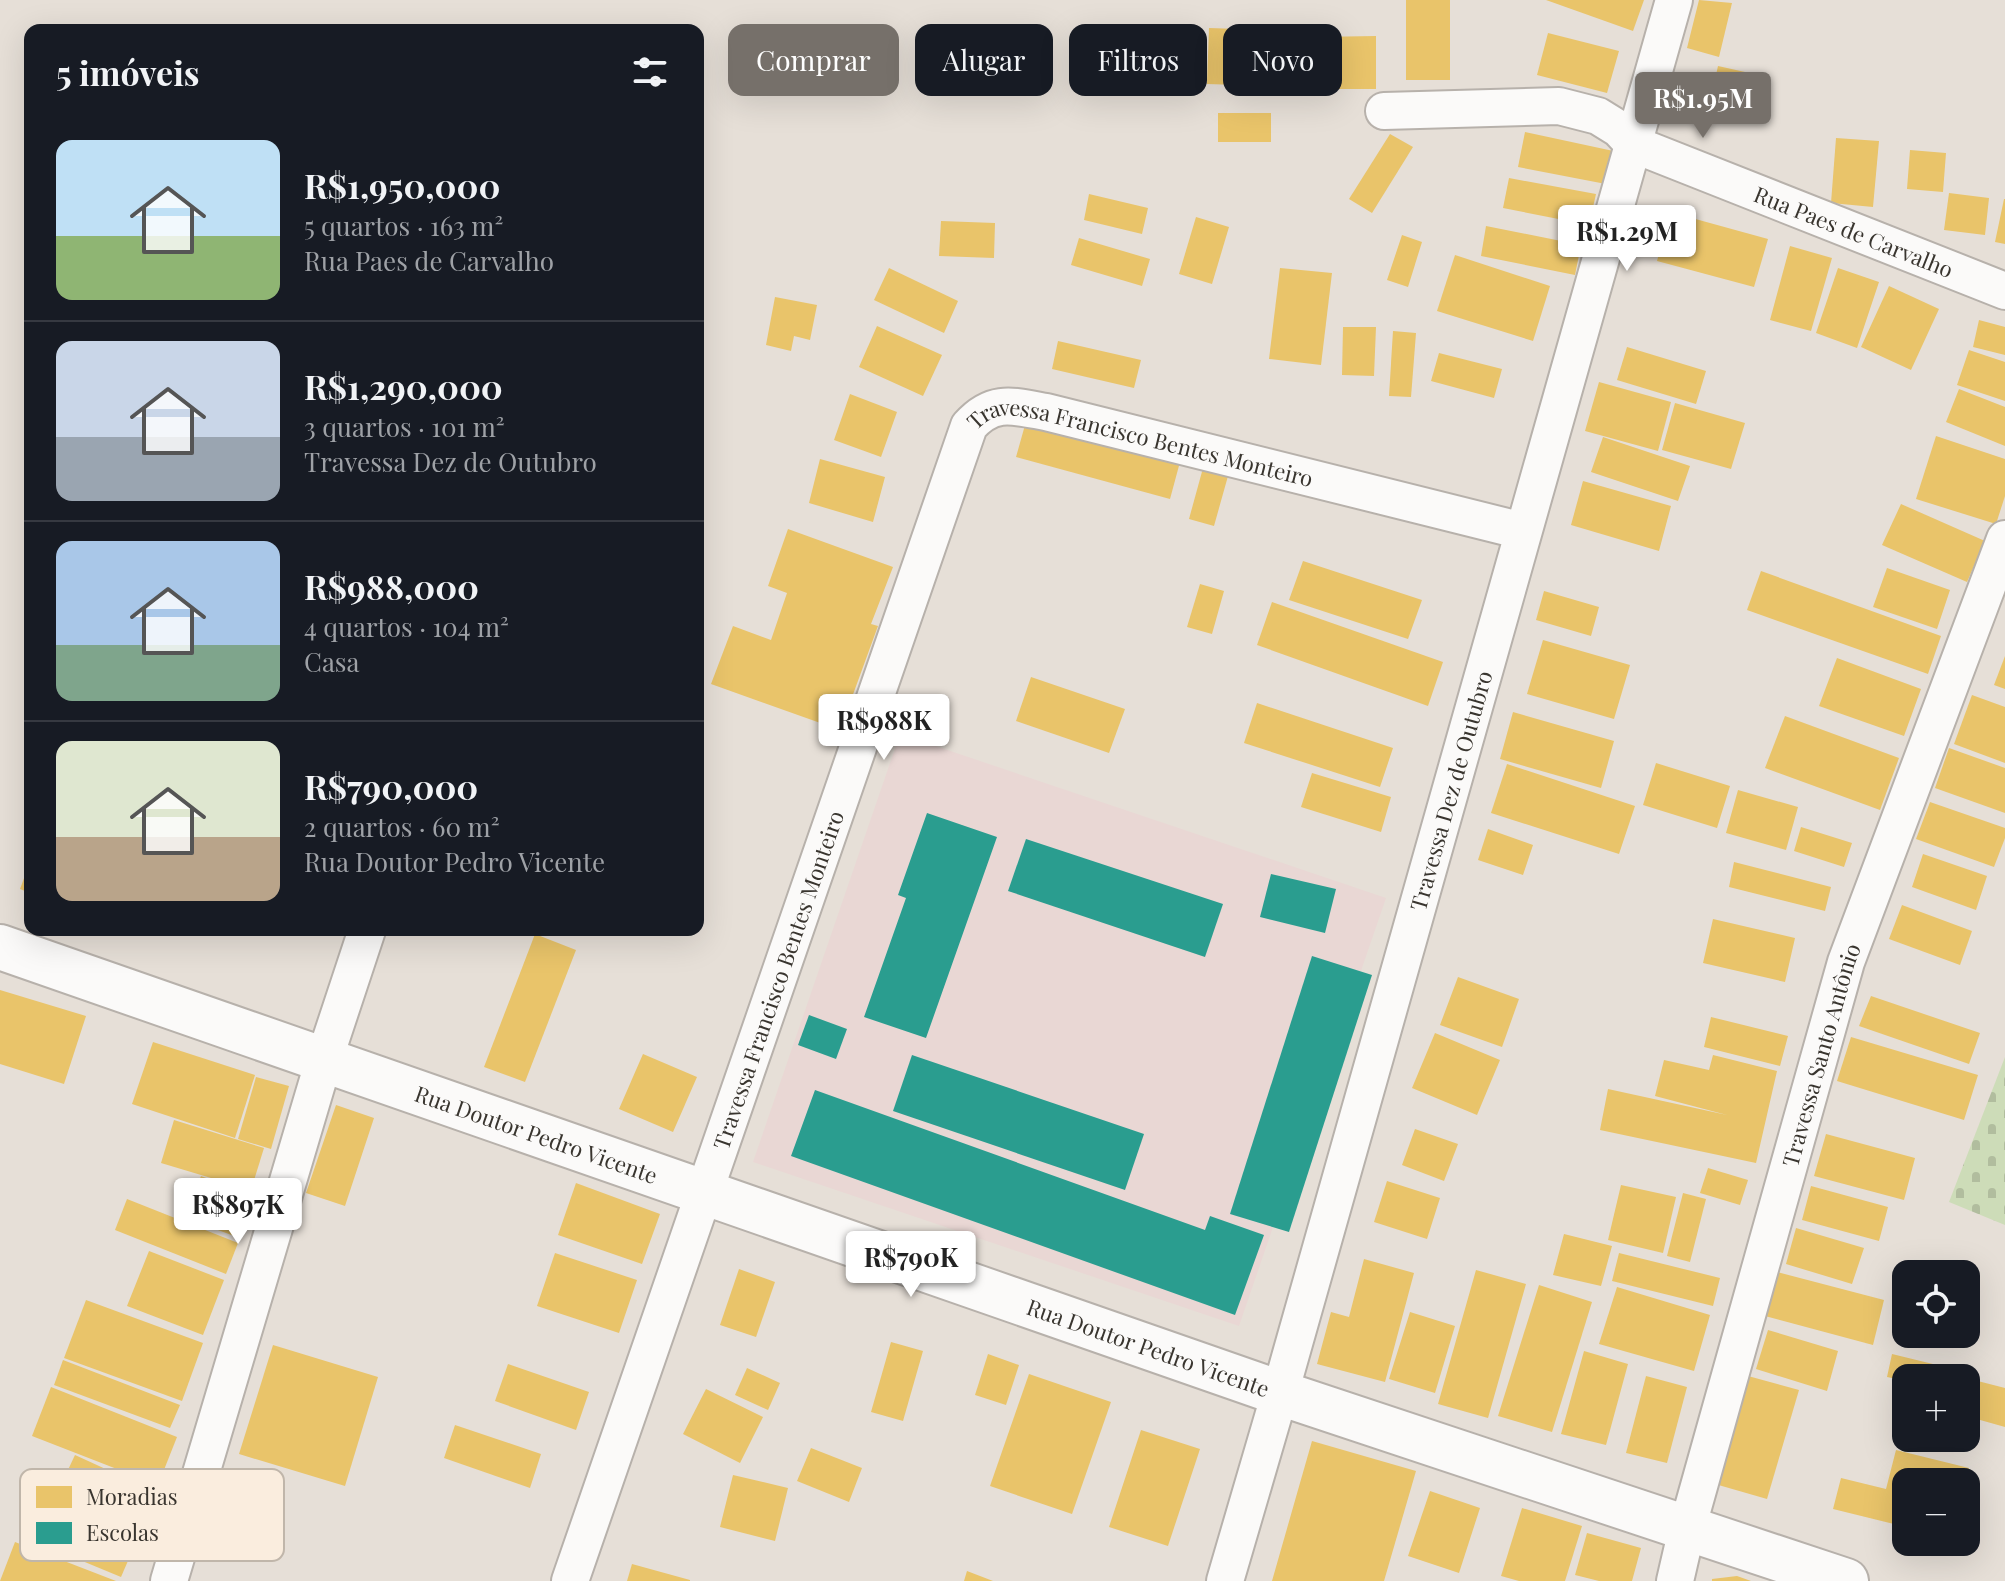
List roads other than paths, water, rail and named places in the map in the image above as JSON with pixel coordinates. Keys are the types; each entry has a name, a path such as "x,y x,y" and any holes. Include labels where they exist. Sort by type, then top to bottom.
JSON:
{"street":[{"name":"Travessa Dez de Outubro","path":"1225,1581 1674,0"},
{"name":"Rua Paes de Carvalho","path":"1384,111 1559,106 1598,116 1619,129 1633,144 2005,291"},
{"name":"Travessa Francisco Bentes Monteiro","path":"570,1581 969,426 981,413 1005,405 1046,412 1523,531"},
{"name":"Travessa Santo Antônio","path":"1675,1581 1846,962 2005,539"},
{"path":"202,1469 324,1060 365,936"},
{"name":"Rua Doutor Pedro Vicente","path":"0,947 1280,1393 1846,1581"},
{"path":"169,1581 175,1561"}]}
